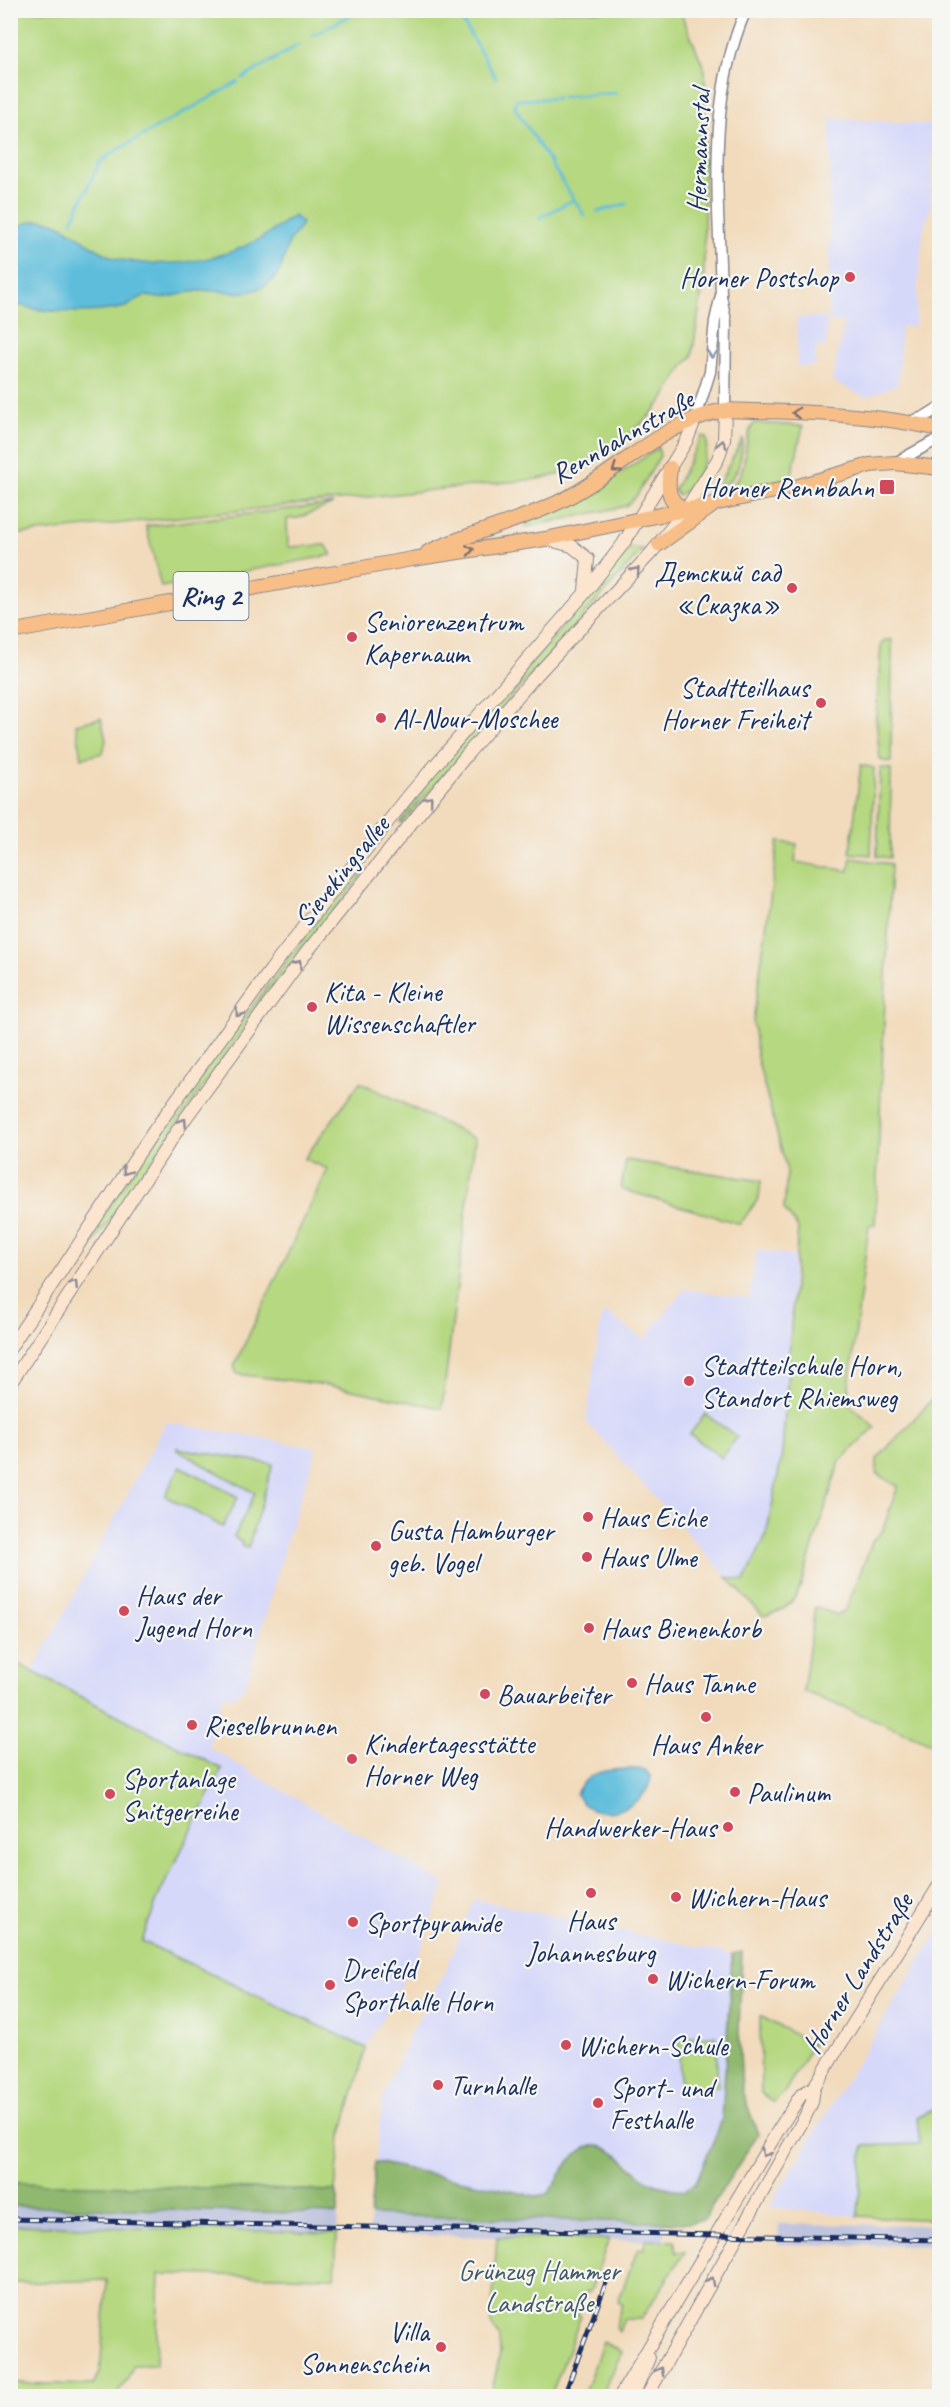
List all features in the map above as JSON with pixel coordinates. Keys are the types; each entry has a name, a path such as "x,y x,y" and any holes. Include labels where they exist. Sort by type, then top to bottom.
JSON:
{"main road":[{"name":"Rennbahnstraße","path":"412,559 451,542 561,502 608,474 664,435 696,417 725,410 811,414 910,422 939,429"},
{"name":"Sievekingsallee","path":"10,1384 72,1287 204,1093 306,953 392,845 531,681 659,544 686,509 718,459 724,440 725,410"},
{"name":"Sievekingsallee","path":"10,1348 76,1245 184,1086 278,960 378,834 489,701 584,594 641,518 696,417"},
{"name":"Rennbahnstraße","path":"10,632 412,559 545,539 799,486 870,465 895,463 939,468"},
{"path":"670,468 670,496 676,505 686,509"},
{"path":"659,544 714,504"},
{"path":"545,539 572,546 588,559 589,573 584,594"},
{"path":"378,834 392,845"},
{"name":"Horner Landstraße","path":"647,2397 805,2117 812,2102 814,2087 939,1884"},
{"name":"Horner Landstraße","path":"660,2329 801,2095 814,2087"},
{"path":"620,2397 660,2329"},
{"path":"633,2397 660,2329"}],"street":[{"name":"Hermannstal","path":"725,410 726,321 721,296 720,103 728,59 746,10"},
{"name":"Hermannstal","path":"696,417 710,372 715,321 721,296"},
{"path":"910,422 924,417 939,407"},
{"path":"895,463 939,438"}],"shaded area":[{"path":"830,118 934,125 930,209 923,231 915,327 901,326 898,384 866,397 832,381 844,323 829,321"},
{"path":"797,317 827,317 826,347 816,347 815,366 797,366"},
{"name":"Stadtteilschule Horn, Standort Rhiemsweg","path":"757,1250 794,1256 782,1455 766,1536 744,1581 727,1577 586,1422 602,1315 607,1313 644,1340 685,1289 749,1298"},
{"path":"166,1422 317,1448 290,1530 246,1684 234,1697 223,1694 208,1747 445,1884 420,1951 366,2048 142,1941 159,1895 222,1770 33,1671"},
{"name":"Wichern-Schule","path":"474,1899 731,1954 722,2120 696,2182 685,2191 666,2188 647,2180 626,2160 570,2163 548,2194 535,2196 375,2162 383,2097 410,2034 446,1970"},
{"path":"939,1929 939,2107 917,2118 920,2144 863,2146 858,2216 769,2207"},
{"path":"11,2206 338,2214 337,2233 11,2225"},
{"path":"370,2215 664,2222 664,2241 369,2234"},
{"path":"779,2224 939,2225 939,2246 778,2244"}],"green space":[{"name":"Horner Rennbahn","path":"10,11 680,11 705,70 704,278 692,357 661,402 643,422 606,451 569,472 537,479 11,535"},
{"path":"754,423 803,426 791,478 724,491 733,484 743,468 747,440"},
{"path":"702,436 706,437 707,444 704,461 689,487 677,495 674,490"},
{"path":"743,438 742,452 735,473 731,479 718,486"},
{"path":"658,448 660,456 637,495 626,506 526,527 525,523 603,485"},
{"path":"333,504 298,518 287,519 288,547 326,545 332,555 161,587 146,526"},
{"path":"629,548 643,549 402,823 400,822 422,792 425,783 606,578"},
{"path":"885,640 892,640 891,762 880,760 876,718 881,644"},
{"path":"101,718 106,740 103,753 82,758 76,724"},
{"path":"861,765 874,768 871,855 850,853"},
{"path":"880,768 891,769 890,858 877,856"},
{"path":"778,842 797,844 795,862 849,871 851,858 891,864 875,1225 869,1225 847,1402 875,1427 840,1461 799,1591 784,1608 763,1616 727,1577 744,1581 766,1536 782,1455 798,1228 784,1209 787,1171 757,1058 753,1022"},
{"path":"359,866 365,871 268,994 92,1245 88,1237 154,1142 255,1003"},
{"path":"360,1082 475,1139 442,1408 327,1385 237,1374 234,1366 328,1169 304,1159"},
{"path":"626,1160 761,1181 759,1198 740,1224 621,1189"},
{"path":"939,1392 939,1746 803,1691 815,1607 837,1615 845,1611 873,1540 882,1532 898,1486 877,1474 877,1459"},
{"path":"705,1414 737,1437 722,1458 690,1434"},
{"path":"177,1448 273,1464 248,1548 241,1546 242,1542 234,1537 255,1493"},
{"path":"180,1466 238,1497 223,1527 165,1496"},
{"path":"10,1660 222,1769 159,1895 142,1941 366,2048 341,2137 335,2191 11,2183"},
{"path":"742,1952 739,2030 742,2091 758,2134 703,2220 689,2223 370,2215 375,2162 535,2196 548,2194 566,2166 579,2152 589,2147 599,2146 617,2155 649,2181 667,2188 685,2191 696,2182 722,2120 732,1954"},
{"path":"760,2016 813,2044 784,2093 773,2102 761,2093"},
{"path":"716,2036 718,2087 680,2088 679,2038"},
{"path":"939,2107 939,2220 858,2216 863,2146 920,2144 917,2118"},
{"path":"11,2183 335,2191 338,2198 338,2214 11,2206"},
{"path":"11,2225 337,2233 335,2277 159,2274 156,2365 134,2365 126,2382 115,2396 11,2396 11,2383 93,2385 100,2373 107,2280 11,2283"},
{"name":"Grünzug Hammer Landstraße","path":"497,2237 609,2239 590,2292 587,2291 578,2314 581,2316 551,2396 491,2396 500,2354 499,2337 491,2324"},
{"path":"645,2240 675,2241 675,2252 685,2252 641,2319 624,2319 619,2332 615,2326 622,2304 618,2302 638,2248 644,2249"},
{"path":"603,2342 622,2352 600,2396 583,2396"}],"water":[{"path":"294,216 302,223 290,241 278,274 261,288 252,291 199,291 161,298 145,296 125,307 83,312 35,309 11,302 11,231 26,223 40,220 52,222 112,257 132,262 160,264 194,261 226,253 257,240"},
{"path":"609,1770 645,1770 651,1777 647,1789 630,1806 606,1812 594,1810 584,1804 576,1794 586,1780 593,1775"}],"waterway":[{"path":"312,36 360,10"},
{"path":"456,10 496,78"},
{"path":"243,78 300,44"},
{"path":"72,221 99,163 112,153 238,82"},
{"path":"562,97 616,93"},
{"path":"558,98 516,100 515,108 584,215"},
{"path":"539,218 571,201"},
{"path":"597,212 626,204"}],"railway":[{"path":"10,2219 940,2240"},
{"path":"564,2396 607,2280"}],"place":[{"name":"Horner Postshop","path":"850,277"},
{"name":"Horner Rennbahn","path":"887,487"},
{"name":"Детский сад «Сказка»","path":"792,588"},
{"name":"Seniorenzentrum Kapernaum","path":"352,637"},
{"name":"Stadtteilhaus Horner Freiheit","path":"821,703"},
{"name":"Al-Nour-Moschee","path":"381,718"},
{"name":"Kita - Kleine Wissenschaftler","path":"312,1007"},
{"name":"Stadtteilschule Horn, Standort Rhiemsweg","path":"689,1381"},
{"name":"Haus Eiche","path":"588,1517"},
{"name":"Gusta Hamburger geb. Vogel","path":"376,1546"},
{"name":"Haus Ulme","path":"587,1557"},
{"name":"Haus der Jugend Horn","path":"124,1611"},
{"name":"Haus Bienenkorb","path":"589,1628"},
{"name":"Haus Tanne","path":"632,1683"},
{"name":"Bauarbeiter","path":"485,1694"},
{"name":"Haus Anker","path":"706,1717"},
{"name":"Rieselbrunnen","path":"192,1725"},
{"name":"Kindertagesstätte Horner Weg","path":"352,1759"},
{"name":"Paulinum","path":"735,1792"},
{"name":"Sportanlage Snitgerreihe","path":"110,1794"},
{"name":"Handwerker-Haus","path":"728,1827"},
{"name":"Haus Johannesburg","path":"591,1893"},
{"name":"Wichern-Haus","path":"676,1897"},
{"name":"Sportpyramide","path":"353,1922"},
{"name":"Wichern-Forum","path":"653,1979"},
{"name":"Dreifeld Sporthalle Horn","path":"330,1985"},
{"name":"Wichern-Schule","path":"566,2045"},
{"name":"Turnhalle","path":"438,2085"},
{"name":"Sport- und Festhalle","path":"598,2103"},
{"name":"Villa Sonnenschein","path":"441,2347"}]}
